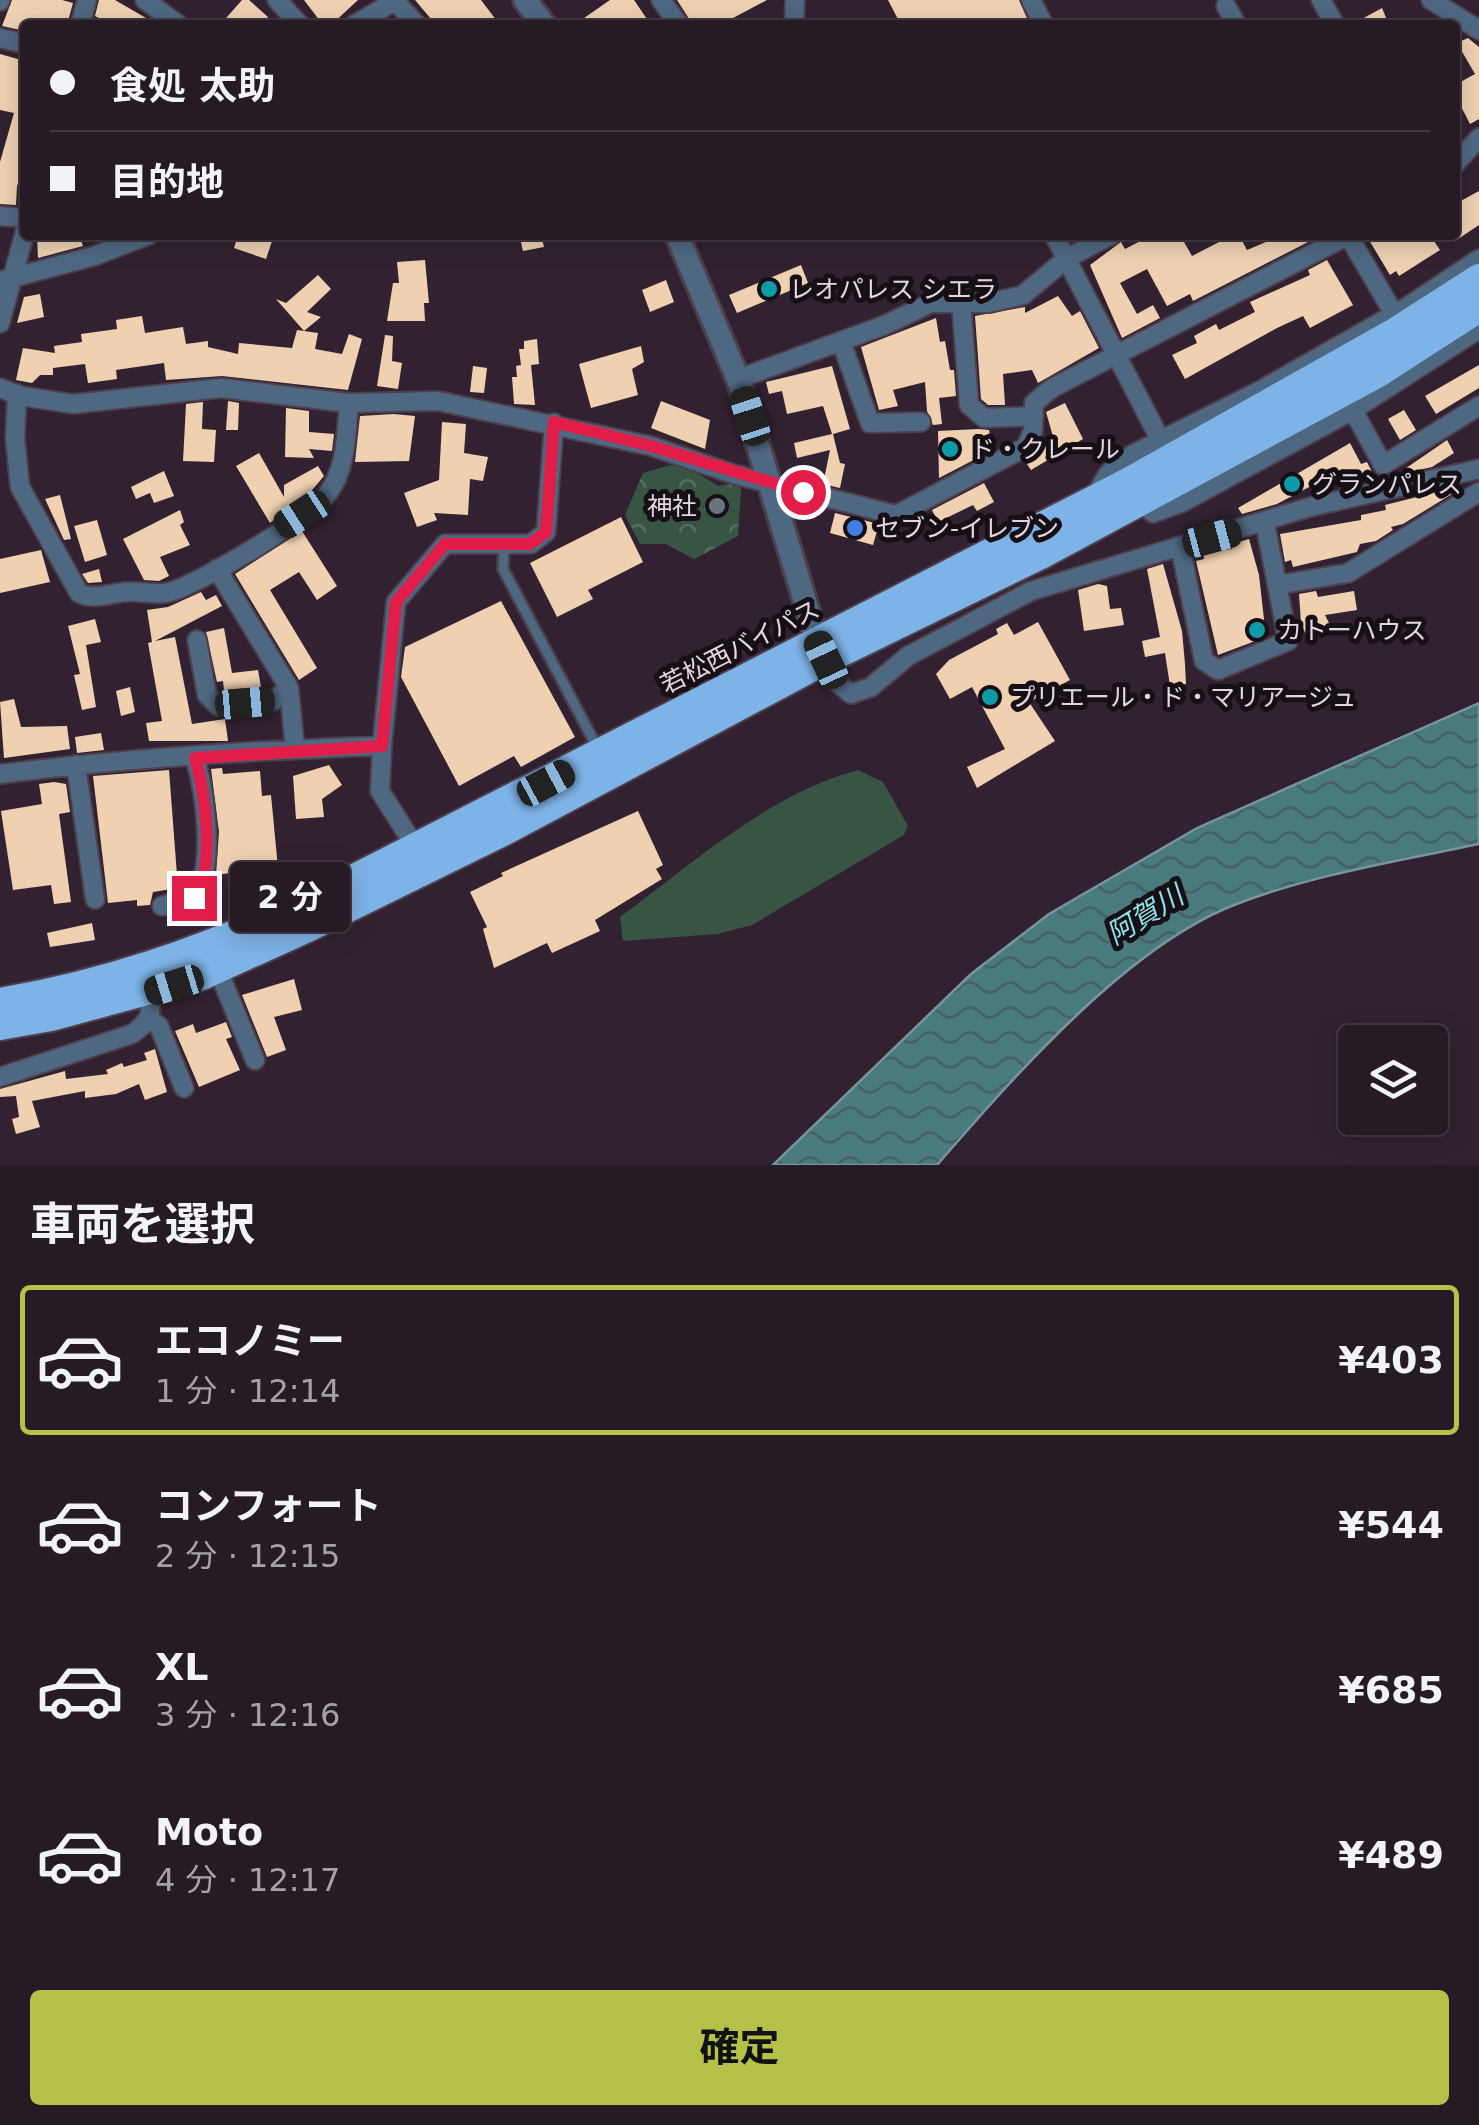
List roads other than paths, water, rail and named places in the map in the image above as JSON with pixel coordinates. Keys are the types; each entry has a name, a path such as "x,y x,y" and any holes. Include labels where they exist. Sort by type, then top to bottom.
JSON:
{"highway":[{"name":"若松西バイパス","path":"0,1026 148,1006 502,833 822,650 1270,404 1479,278"},
{"name":"若松西バイパス","path":"0,1002 115,977 193,954 416,848 600,754 822,650 1043,554 1378,374 1479,308"}],"street":[{"path":"145,0 172,20"},
{"path":"277,0 295,20"},
{"path":"525,0 540,20"},
{"path":"1431,0 1479,30"},
{"path":"362,20 394,1 412,20"},
{"path":"1226,6 1234,20"},
{"path":"1460,159 1479,138"},
{"path":"0,324 7,279 22,240"},
{"path":"7,279 94,256 135,240"},
{"path":"678,240 738,379 822,650 840,690 851,694 864,691 908,656 1031,591 1265,522 1479,469"},
{"path":"1056,240 1160,440"},
{"path":"738,379 930,303 989,303 1022,295 1066,259 1102,240"},
{"path":"349,403 343,460 328,492 217,569 170,592 82,597 20,487 9,391 73,404 221,388 349,403 438,401 554,422 651,446 772,484 896,515 1026,447 1038,397 1339,240"},
{"path":"1351,240 1390,307"},
{"path":"1092,500 1108,474 1160,440 1261,390 1407,307 1479,259"},
{"path":"960,301 969,405 984,418 1034,416"},
{"path":"1140,499 1152,513 1181,503 1353,410 1479,328"},
{"path":"841,341 870,423 922,422"},
{"path":"1383,465 1479,406"},
{"path":"1353,410 1393,488"},
{"path":"416,848 380,791 396,602 445,544 530,544 546,532 554,422"},
{"path":"1278,585 1348,573 1405,534 1479,492"},
{"path":"1180,546 1204,661 1218,670 1288,641 1265,522"},
{"path":"217,569 289,688 296,749"},
{"path":"197,640 207,695 218,706 273,701 289,688"},
{"path":"0,773 156,755 195,758 382,746"},
{"path":"162,906 194,898 201,886 206,822 195,758"},
{"path":"76,765 94,899"},
{"path":"218,970 255,1060"},
{"path":"0,1077 132,1034 148,1006"},
{"path":"148,1006 184,1088"}],"lane":[{"path":"504,544 502,569 600,754"}],"water":[{"name":"阿賀川","path":"1479,703 1479,844 1293,885 1234,905 1193,925 1112,983 1073,1018 937,1165 773,1165 971,974 1049,914 1197,828"}],"place":[{"name":"レオパレス シエラ","path":"769,289"},
{"name":"ド・クレール","path":"950,449"},
{"name":"グランパレス","path":"1292,484"},
{"name":"神社","path":"717,506"},
{"name":"セブン-イレブン","path":"855,528"},
{"name":"カトーハウス","path":"1257,630"},
{"name":"プリエール・ド・マリアージュ","path":"990,697"}]}
